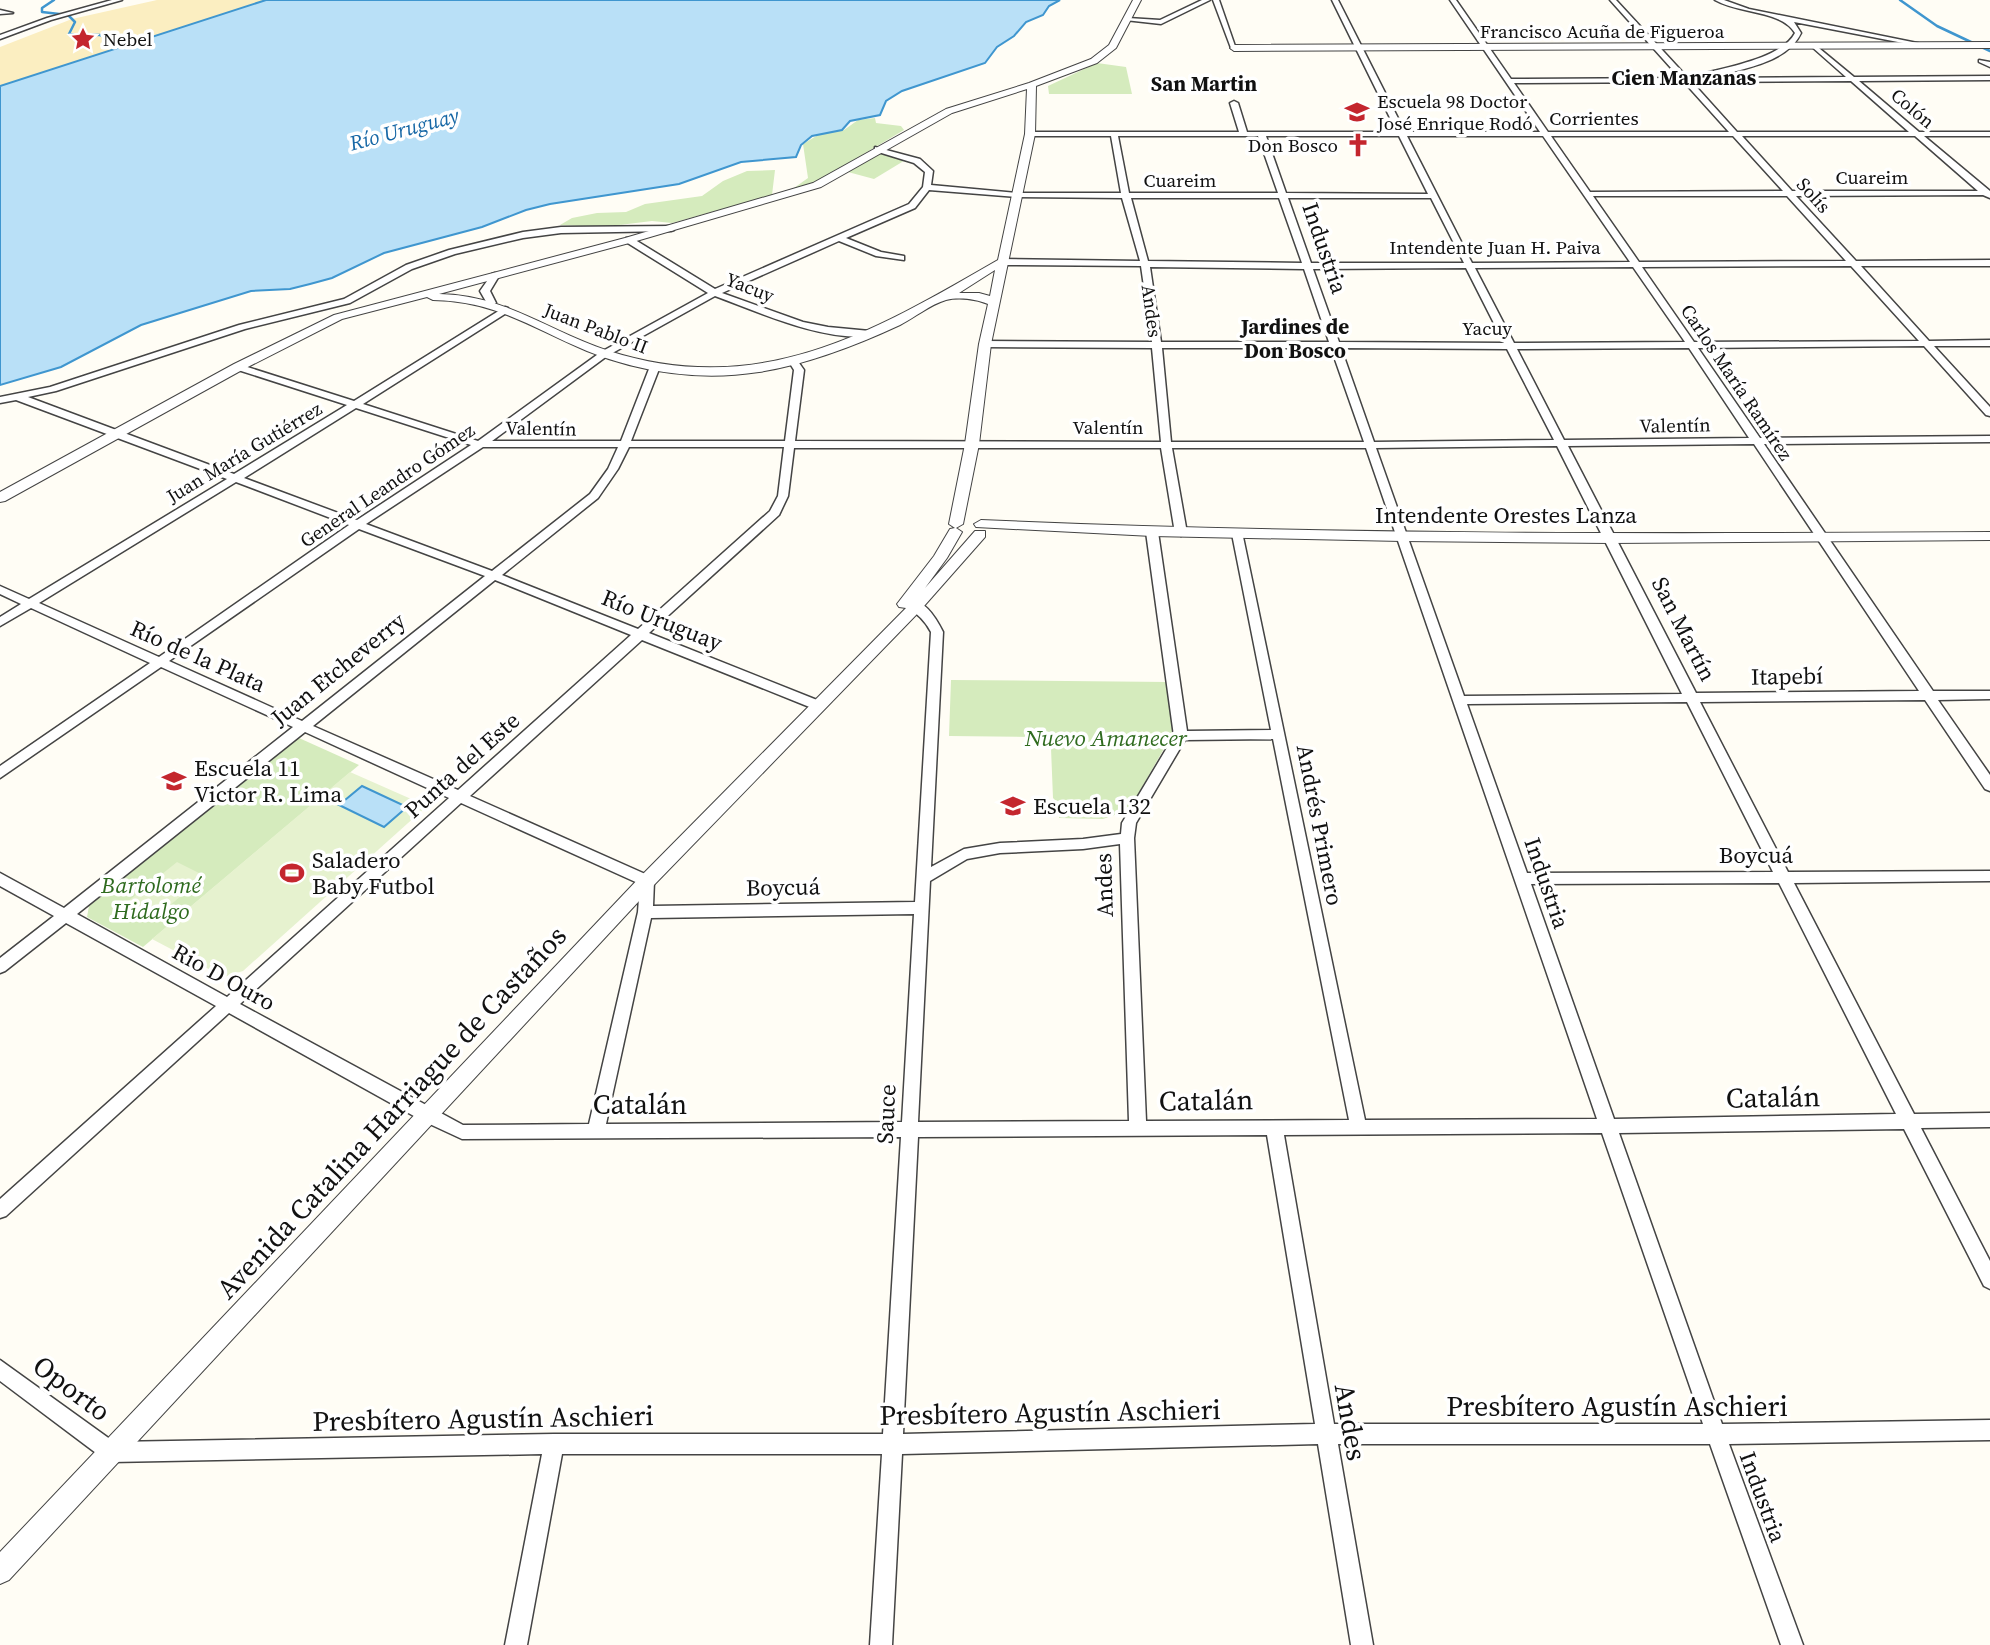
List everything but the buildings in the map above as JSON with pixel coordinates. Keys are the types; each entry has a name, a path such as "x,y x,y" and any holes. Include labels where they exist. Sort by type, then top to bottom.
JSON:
{"street":[{"path":"0,37 50,19 119,0"},
{"path":"0,498 117,432 327,322 629,240 817,185 949,111 1032,85 1105,54 1113,46 1137,0"},
{"path":"1128,20 1161,22 1207,0"},
{"path":"1216,0 1234,48"},
{"name":"San Martín","path":"1335,0 1990,1280"},
{"name":"Carlos María Ramírez","path":"1452,0 1691,344 1990,786"},
{"name":"Solís","path":"1613,0 1990,412"},
{"path":"1718,0 1750,12 1924,45"},
{"path":"1188,10 1205,8 1220,12"},
{"path":"0,12 10,13"},
{"path":"1687,80 1778,54 1795,37 1796,29 1793,23 1774,16"},
{"name":"Francisco Acuña de Figueroa","path":"1234,48 1990,45"},
{"name":"Colón","path":"1814,46 1989,194"},
{"path":"1981,61 1990,65"},
{"path":"1510,81 1990,78"},
{"name":"Avenida Catalina Harriague de Castaños","path":"912,603 940,558 955,528 962,505 985,344 1000,262 1030,134 1032,85"},
{"path":"1234,103 1244,134"},
{"name":"Corrientes","path":"1030,134 1990,134"},
{"name":"Andes","path":"1114,134 1126,196 1145,265 1157,345 1166,444 1181,533"},
{"name":"Industria","path":"1261,134 1792,1645"},
{"path":"878,149 925,166 929,171 927,187"},
{"name":"Cuareim","path":"927,187 1017,195 1433,196"},
{"name":"General Leandro Gómez","path":"0,773 604,354 714,293 898,214 912,205 927,187"},
{"name":"Cuareim","path":"1586,194 1989,194"},
{"path":"0,400 19,397 242,327 347,301 409,267 452,252 523,235 561,230 671,228"},
{"path":"840,239 879,254 901,258"},
{"name":"Yacuy","path":"629,240 714,293 800,324 870,334"},
{"name":"Intendente Juan H. Paiva","path":"1000,262 1307,266 1990,262"},
{"name":"Juan Pablo II","path":"410,298 436,297 491,303 604,354 654,369 724,371 794,362 820,354 870,334 946,297 1000,262"},
{"path":"491,303 485,291 495,276"},
{"path":"946,297 979,296 994,302"},
{"name":"Juan María Gutiérrez","path":"0,622 505,310"},
{"name":"Yacuy","path":"985,344 1511,346 1990,343"},
{"name":"Punta del Este","path":"0,1210 775,513 783,496 799,370 794,362"},
{"name":"Valentín","path":"238,367 477,444 1370,445 1990,439"},
{"name":"Juan Etcheverry","path":"0,967 594,496 603,486 623,446 654,369"},
{"name":"Río Uruguay","path":"19,397 822,700"},
{"path":"955,528 966,538 980,528 965,514 962,505"},
{"name":"Intendente Orestes Lanza","path":"980,528 1022,525 1181,533 1611,540 1990,536"},
{"name":"Avenida Catalina Harriague de Castaños","path":"0,1571 647,881 822,700 980,528"},
{"path":"1152,532 1181,736 1279,734"},
{"name":"Andrés Primero","path":"1238,534 1358,1125"},
{"name":"Río de la Plata","path":"0,590 647,881"},
{"name":"Sauce","path":"881,1645 890,1444 937,632 931,619 912,603"},
{"name":"Itapebí","path":"1459,700 1990,695"},
{"name":"Andes","path":"1138,1127 1127,838 1129,823 1181,736"},
{"path":"923,879 964,854 1000,848 1083,844 1127,838"},
{"name":"Boycuá","path":"1522,879 1990,876"},
{"name":"Rio D Ouro","path":"0,879 427,1115"},
{"path":"596,1130 645,912 647,881"},
{"name":"Boycuá","path":"645,912 921,908"},
{"name":"Catalán","path":"427,1115 462,1132 1358,1125 1608,1126 1990,1120"},
{"name":"Andes","path":"1273,1126 1362,1645"},
{"name":"Oporto","path":"0,1369 111,1452"},
{"name":"Presbítero Agustín Aschieri","path":"111,1452 554,1444 890,1444 1325,1434 1716,1434 1990,1430"},
{"path":"516,1645 554,1444"}],"green space":[{"path":"1097,63 1126,67 1132,94 1049,94 1048,86"},
{"path":"875,118 876,123 901,126 904,130 820,180 797,190 794,188 808,178 803,144 818,135 844,130 858,120"},
{"path":"882,153 907,159 874,179 848,172"},
{"path":"775,170 772,195 672,223 652,221 603,227 560,225 572,218 597,213 626,212 645,204 702,196 723,181 747,171"},
{"name":"Nuevo Amanecer","path":"951,680 1168,682 1174,731 1129,810 1103,819 1059,818 1059,804 1053,798 1051,748 1030,737 949,736"},
{"name":"Bartolomé Hidalgo","path":"299,738 359,765 143,947 87,917 89,906"},
{"name":"Saladero Baby Futbol","path":"350,772 427,806 243,971 224,977 152,939"},
{"path":"177,862 205,876 151,921 122,906"}],"sand":[{"name":"Nebel","path":"157,0 266,0 0,86 0,47 72,19"}],"water":[{"path":"266,0 1060,0 1049,6 1043,15 1026,22 1014,36 997,47 985,63 902,91 886,101 880,115 850,121 842,130 812,136 801,145 796,157 741,162 679,184 526,210 482,227 384,253 332,278 290,289 251,291 141,325 61,367 0,385 0,86"},
{"path":"362,786 407,807 384,827 339,805"}],"waterway":[{"path":"54,0 42,8 42,12 68,15 75,22 69,34 100,35 131,48"},
{"path":"1900,0 1937,26 1990,51"}],"place":[{"name":"Nebel","path":"83,39"},
{"name":"Escuela 98 Doctor José Enrique Rodó","path":"1357,112"},
{"name":"Don Bosco","path":"1358,145"},
{"name":"Escuela 11 Victor R. Lima","path":"174,781"},
{"name":"Escuela 132","path":"1013,806"},
{"name":"Saladero Baby Futbol","path":"292,873"}],"district":[{"name":"Cien Manzanas","path":"1684,77"},
{"name":"San Martin","path":"1204,83"},
{"name":"Jardines de Don Bosco","path":"1295,338"}]}
